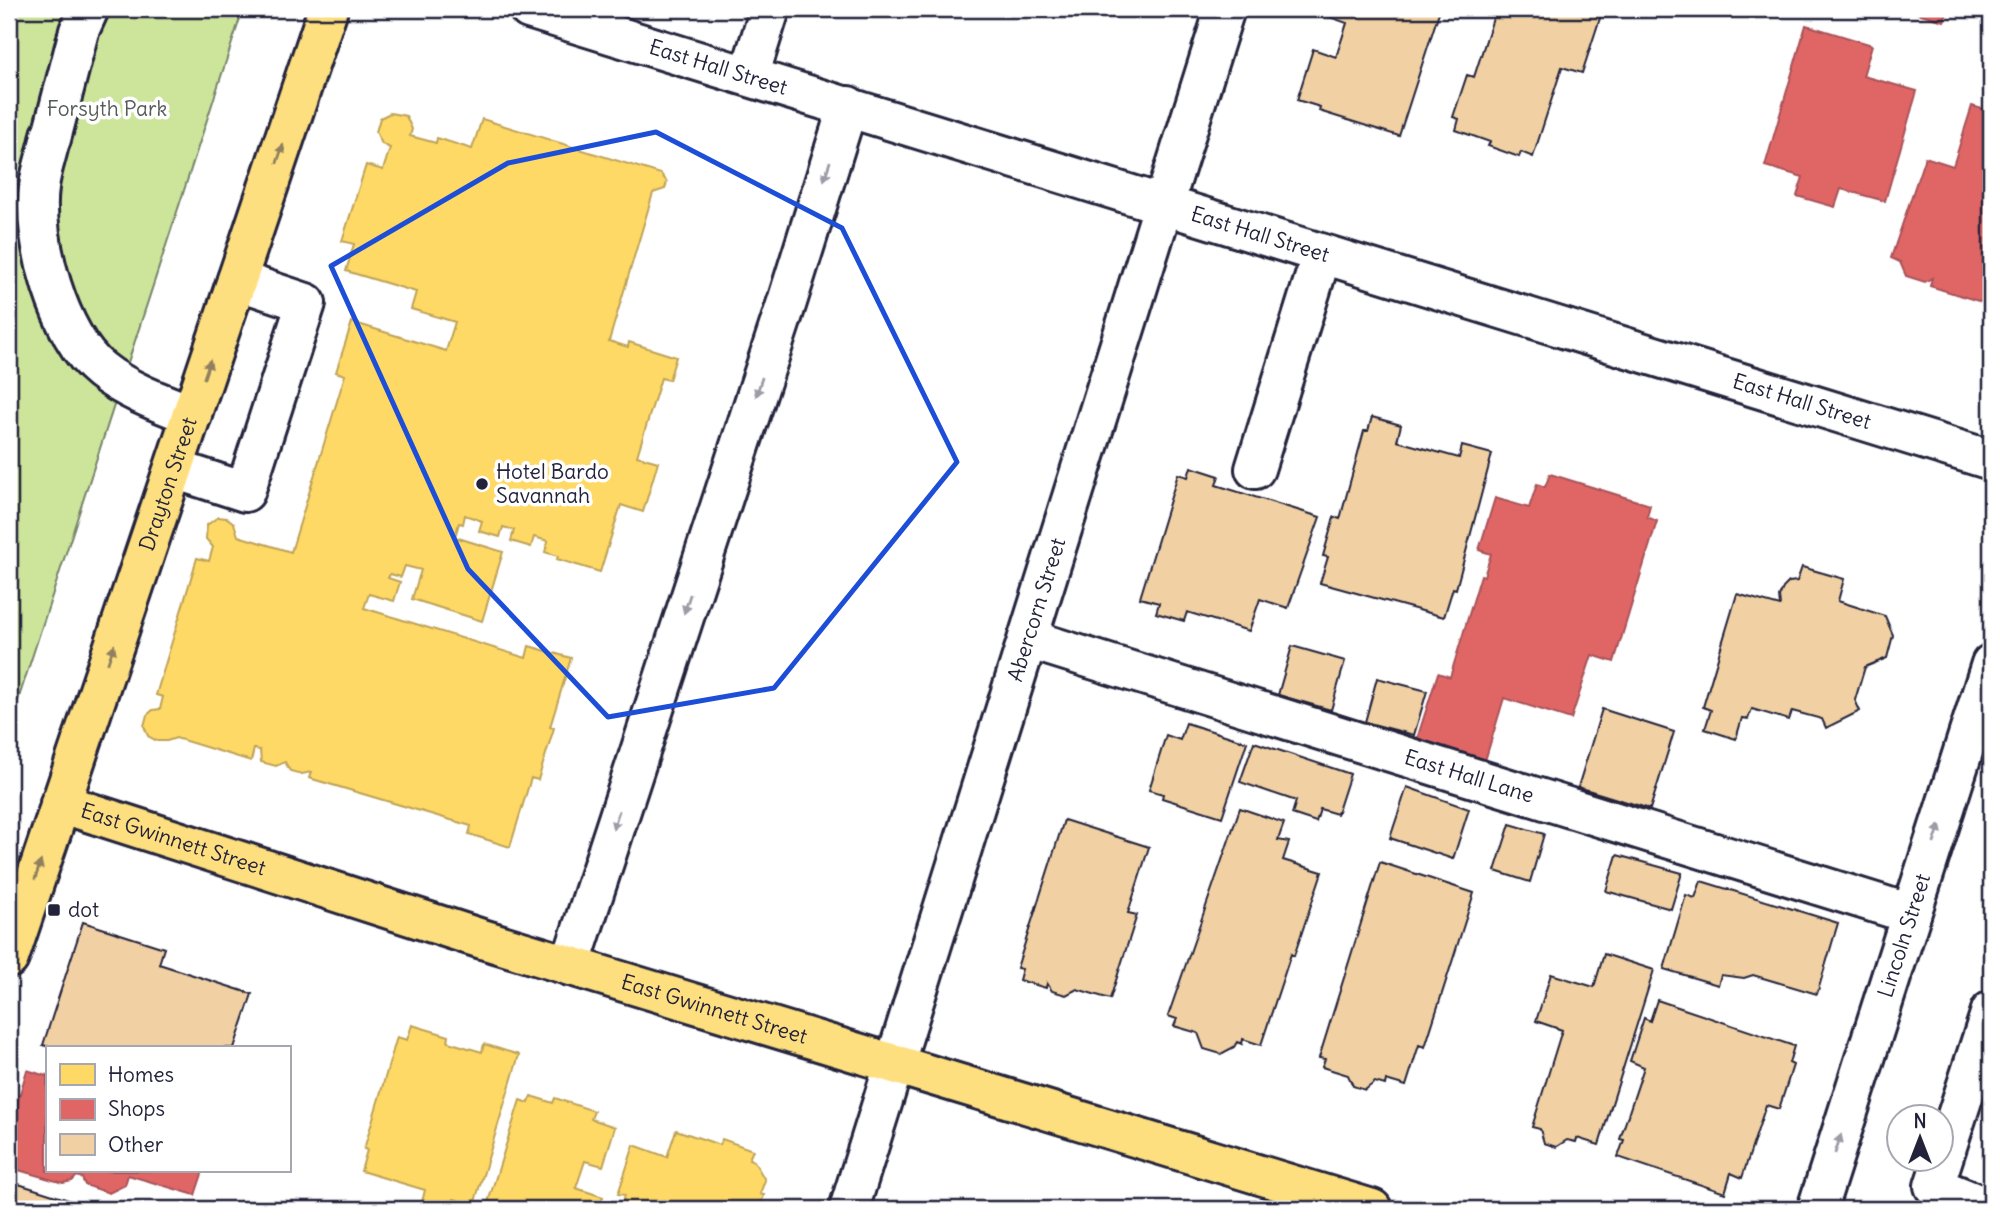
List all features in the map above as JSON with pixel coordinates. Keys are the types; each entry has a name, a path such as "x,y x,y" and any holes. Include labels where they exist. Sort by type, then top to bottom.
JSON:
{"main road":[{"name":"Drayton Street","path":"9,958 328,9"},
{"name":"East Gwinnett Street","path":"60,803 570,966 1372,1209"}],"street":[{"path":"89,9 79,31 39,189 39,231 50,283 77,341 100,370 142,395 192,415"},
{"name":"East Hall Street","path":"529,9 1991,460"},
{"path":"749,76 771,9"},
{"name":"Abercorn Street","path":"849,1209 1225,9"},
{"path":"570,966 787,302 848,106"},
{"path":"1255,469 1322,254"},
{"path":"174,469 245,492 306,303 237,281"},
{"name":"East Hall Lane","path":"1028,639 1911,914"},
{"name":"Lincoln Street","path":"1817,1209 1991,664"},
{"path":"1991,1011 1934,1186 1991,1209"}],"highlighted area":[{"path":"656,132 842,228 957,462 774,688 608,717 468,569 331,266 508,163"}],"green space":[{"name":"Forsyth Park","path":"9,9 243,9 9,728"}],"building: Homes":[{"name":"Hotel Bardo Savannah","path":"390,113 406,116 412,129 410,136 436,143 437,138 472,149 482,119 661,174 667,182 665,189 653,193 609,341 628,347 629,342 676,357 669,380 661,378 637,456 658,462 643,512 621,505 600,572 557,559 558,556 545,552 548,541 534,537 531,547 511,541 514,530 503,527 500,537 479,531 482,521 465,515 463,524 459,523 455,537 503,552 482,621 412,599 421,570 405,566 401,577 390,574 388,578 400,582 394,601 369,594 364,608 526,658 529,646 571,658 550,727 554,728 538,780 531,778 510,847 469,834 471,826 309,778 311,772 302,774 290,771 285,762 276,766 261,762 260,750 254,749 251,761 176,738 157,741 148,736 144,726 147,715 160,709 163,697 156,695 197,558 209,561 213,547 206,539 207,525 218,517 227,518 234,523 238,536 291,552 345,375 336,372 352,322 446,351 455,322 411,309 416,292 346,271 354,244 342,241 366,165 383,170 390,148 382,144 376,132 380,118"},
{"path":"412,1025 449,1036 448,1042 482,1052 484,1044 519,1055 474,1205 454,1199 450,1209 446,1209 422,1202 425,1190 361,1171 367,1150 364,1149 397,1037 407,1040"},
{"path":"531,1096 553,1103 555,1098 594,1111 591,1119 615,1127 603,1166 585,1161 576,1188 603,1197 599,1209 537,1209 523,1205 522,1209 486,1209 520,1100 529,1103"},
{"path":"676,1130 720,1145 722,1139 753,1150 749,1159 754,1161 765,1180 759,1209 621,1209 625,1195 618,1194 634,1145 667,1157"}],"building: Shops":[{"path":"1904,9 1948,9 1944,21"},
{"path":"1806,25 1872,45 1863,76 1917,91 1885,201 1841,189 1835,207 1797,196 1803,177 1765,166"},
{"path":"1991,104 1991,305 1930,286 1932,278 1925,282 1906,276 1900,262 1891,258 1925,157 1953,166 1972,106 1989,111"},
{"path":"1550,474 1650,505 1647,517 1657,521 1614,662 1592,655 1571,719 1504,698 1484,764 1416,742 1438,673 1450,677 1481,575 1484,576 1491,554 1479,550 1495,498 1529,508 1537,484 1545,487"},
{"path":"27,1070 46,1076 46,1172 203,1172 195,1195 128,1175 125,1185 109,1193 85,1185 82,1178 77,1176 72,1181 63,1183 15,1169 16,1164 9,1162 9,1131"}],"building: Other":[{"path":"1326,9 1440,9 1399,136 1319,111 1320,107 1297,100 1313,49 1336,57 1347,23 1324,15"},
{"path":"1496,9 1580,9 1601,15 1582,73 1562,67 1533,157 1521,152 1519,157 1488,146 1490,142 1456,130 1459,119 1453,117 1467,75 1474,77"},
{"path":"1372,417 1401,425 1397,441 1459,458 1462,446 1492,454 1456,589 1453,588 1444,617 1320,583 1328,557 1323,556 1334,517 1340,519 1364,431 1368,431"},
{"path":"1191,467 1219,476 1216,485 1320,517 1288,608 1260,599 1249,631 1187,612 1184,621 1156,613 1159,603 1140,598 1178,474 1188,477"},
{"path":"1802,567 1844,579 1838,601 1885,616 1893,635 1887,658 1865,667 1855,700 1860,711 1826,728 1822,719 1792,711 1789,720 1752,709 1748,719 1742,718 1736,739 1705,729 1711,710 1703,707 1737,594 1780,606 1779,597 1783,588 1789,582 1797,581"},
{"path":"1292,646 1345,661 1331,710 1278,695"},
{"path":"1377,678 1427,691 1414,735 1365,722"},
{"path":"1602,709 1674,732 1650,809 1578,787"},
{"path":"1186,723 1247,742 1222,817 1162,798 1163,794 1149,790 1166,735 1180,740"},
{"path":"1254,742 1350,774 1337,814 1320,809 1316,822 1292,814 1296,801 1240,782"},
{"path":"1407,787 1469,809 1453,859 1390,838"},
{"path":"1240,808 1284,823 1278,840 1289,842 1283,860 1322,872 1261,1045 1243,1039 1242,1044 1237,1042 1234,1047 1221,1054 1204,1049 1198,1033 1174,1026 1177,1019 1168,1016"},
{"path":"1064,820 1149,847 1128,913 1137,915 1110,999 1077,989 1066,995 1052,991 1047,983 1046,988 1019,980 1022,969 1017,968"},
{"path":"1510,824 1544,834 1530,882 1495,871"},
{"path":"1617,855 1682,873 1671,909 1606,891"},
{"path":"1380,862 1474,893 1425,1047 1419,1045 1406,1086 1386,1080 1385,1085 1375,1082 1365,1090 1353,1086 1348,1075 1322,1067 1325,1059 1319,1058"},
{"path":"1701,881 1838,923 1817,994 1753,975 1744,978 1721,975 1718,985 1664,969 1686,895 1695,898"},
{"path":"83,922 164,948 159,964 252,994 235,1046 43,1045"},
{"path":"1604,954 1654,970 1599,1145 1577,1138 1576,1142 1567,1140 1556,1147 1544,1143 1540,1129 1532,1127 1562,1030 1536,1021 1551,974 1594,987"},
{"path":"1657,1000 1794,1046 1789,1063 1793,1065 1779,1109 1766,1105 1742,1178 1731,1173 1725,1193 1618,1157 1624,1140 1620,1139 1644,1067 1630,1061 1644,1018 1650,1021"},
{"path":"9,1181 97,1209 9,1209"}],"place":[{"name":"Hotel Bardo Savannah","path":"482,484"},
{"name":"dot","path":"54,910"}]}
